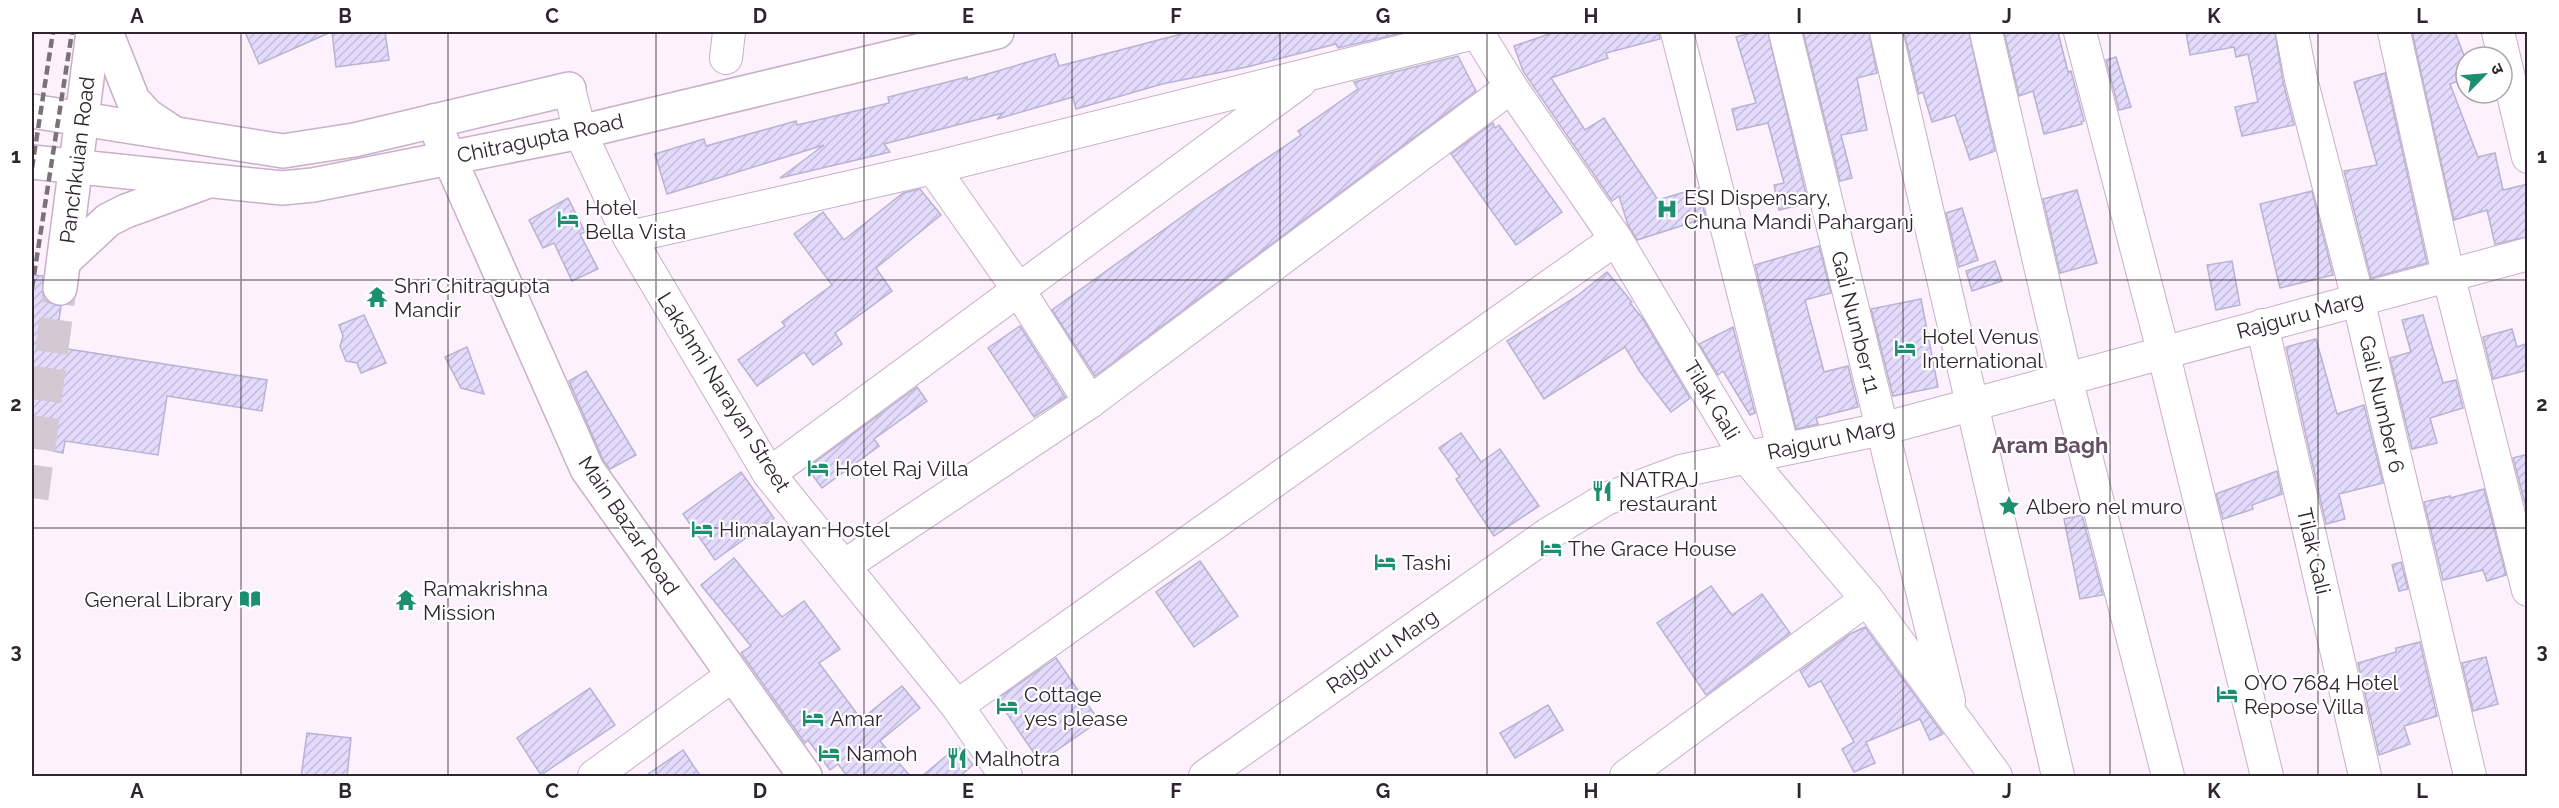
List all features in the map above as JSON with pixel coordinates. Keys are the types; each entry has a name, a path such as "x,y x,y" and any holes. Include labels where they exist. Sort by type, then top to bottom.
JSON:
{"street":[{"name":"Panchkuian Road","path":"93,32 62,274 108,220 126,211 211,180"},
{"path":"106,32 133,100 148,116 175,134"},
{"name":"Chitragupta Road","path":"32,162 282,188 303,186 580,132 998,32"},
{"path":"629,237 933,168 1478,32"},
{"name":"Tilak Gali","path":"1478,32 1511,87 1616,239 1746,458 1867,598 1996,777"},
{"path":"1677,32 1782,449"},
{"name":"Gali Number 11","path":"1785,32 1953,717"},
{"path":"1886,32 2058,777"},
{"path":"1986,32 2066,378 2168,777"},
{"path":"2080,32 2163,351 2268,777"},
{"name":"Gali Number 6","path":"2292,32 2301,79 2358,299 2470,777"},
{"path":"2394,32 2448,274 2528,590"},
{"path":"2498,32 2528,157"},
{"path":"769,474 1313,73"},
{"path":"844,566 1090,402 1511,87"},
{"name":"Chitragupta Road","path":"32,111 284,151 330,145 569,89"},
{"name":"Lakshmi Narayan Street","path":"569,89 580,132 629,237 769,474 957,706 1006,777"},
{"name":"Main Bazar Road","path":"433,121 587,469 805,777"},
{"path":"933,168 1017,289 1090,402"},
{"path":"957,706 1616,239"},
{"name":"Rajguru Marg","path":"1205,777 1539,541 1605,499 1681,471 1882,429 2163,351 2528,254"},
{"name":"Tilak Gali","path":"2262,325 2365,777"},
{"path":"1626,777 1867,598"},
{"path":"594,777 733,675"}],"building":[{"path":"245,32 331,32 259,64"},
{"path":"332,32 385,32 389,60 336,67"},
{"path":"1189,32 1406,32 1338,48 1336,44 1247,67 1162,84 1076,109 1073,97 997,119 1003,113 884,144 890,152 780,178 824,145 667,194 655,154 704,139 706,146 796,121 797,125 889,103 888,97 967,77 967,80 1055,54 1059,66"},
{"path":"1555,32 1659,32 1660,39 1606,53 1608,58 1551,78 1585,130 1604,118 1658,200 1698,188 1706,218 1637,240 1628,225 1619,196 1612,201 1523,71 1514,46"},
{"path":"1754,32 1768,32 1808,203 1779,210 1774,185 1784,183 1768,123 1737,130 1732,109 1756,103 1736,37"},
{"path":"1803,32 1869,32 1877,73 1857,78 1867,130 1841,135 1852,178 1840,181"},
{"path":"1904,32 1969,32 1995,151 1970,160 1955,115 1932,122 1923,92 1919,94 1918,91"},
{"path":"2004,32 2058,32 2068,72 2071,71 2084,121 2081,122 2082,124 2044,134 2033,91 2019,96"},
{"path":"2186,32 2275,32 2283,82 2294,125 2242,136 2235,107 2258,102 2248,54 2236,57 2234,47 2190,55"},
{"path":"2412,32 2455,32 2460,45 2454,45 2454,82 2450,84 2454,94 2454,105 2458,105 2478,157 2495,153 2503,190 2528,184 2528,237 2495,244 2487,210 2454,220"},
{"path":"1458,56 1476,91 1095,376 1052,310 1201,203 1301,135 1298,131 1358,89 1354,82"},
{"path":"2116,57 2131,107 2119,110 2106,60"},
{"path":"2385,73 2427,263 2371,278 2344,171 2377,165 2354,82"},
{"path":"1493,123 1495,128 1499,125 1562,212 1516,245 1451,154"},
{"path":"920,189 941,215 876,268 892,291 835,333 842,344 813,365 804,352 757,386 738,360 785,326 782,322 832,285 794,234 823,212 844,240 903,193"},
{"path":"2077,190 2097,263 2060,273 2043,199"},
{"path":"2312,191 2333,275 2280,288 2260,204"},
{"path":"568,198 585,232 580,234 598,269 572,281 554,243 543,248 529,220"},
{"path":"1962,208 1978,260 1959,267 1946,213"},
{"path":"1819,246 1831,293 1805,300 1824,372 1848,366 1858,407 1816,418 1818,424 1796,429 1755,265"},
{"path":"1995,261 2002,281 1972,291 1966,271"},
{"path":"2232,261 2240,305 2216,310 2207,265"},
{"path":"1607,272 1632,302 1630,303 1643,319 1690,398 1671,412 1640,372 1625,347 1544,399 1507,341 1577,296"},
{"path":"32,275 43,276 43,295 48,302 61,306 55,347 267,380 262,411 167,396 158,455 65,441 63,453 32,446"},
{"name":"Hotel Venus International","path":"1921,299 1938,387 1893,396 1871,309"},
{"path":"364,315 386,363 361,373 357,363 346,361 340,346 343,336 339,325"},
{"path":"2423,315 2443,383 2456,380 2463,408 2430,418 2437,443 2412,449 2390,358 2411,352 2402,320"},
{"path":"1020,326 1065,397 1034,417 988,348"},
{"path":"1733,327 1755,413 1750,415 1723,371 1718,375 1699,344"},
{"path":"2512,329 2517,347 2528,343 2528,370 2493,379 2483,337"},
{"path":"2316,339 2337,414 2364,405 2383,483 2339,494 2345,519 2326,524 2286,347"},
{"path":"467,347 484,394 461,388 445,357"},
{"path":"586,371 636,455 610,469 603,460 569,381"},
{"path":"917,387 927,401 874,439 879,446 822,488 807,468"},
{"path":"1461,433 1481,462 1500,449 1539,506 1494,536 1456,479 1460,477 1439,448"},
{"path":"2528,454 2528,515 2513,458"},
{"path":"2277,471 2282,494 2252,505 2253,509 2223,519 2216,494"},
{"path":"741,472 774,518 715,560 683,514"},
{"path":"2484,489 2506,575 2487,581 2483,570 2443,580 2424,502"},
{"path":"2082,515 2103,595 2080,599 2064,519"},
{"path":"734,558 782,617 804,601 840,649 819,663 858,715 860,714 863,718 902,686 920,708 880,741 911,777 848,777 838,764 830,770 808,740 805,743 741,653 751,646 701,585"},
{"path":"1200,561 1238,616 1194,647 1156,592"},
{"path":"2401,562 2408,589 2399,591 2392,565"},
{"path":"1711,586 1732,615 1762,594 1790,633 1706,695 1657,623"},
{"path":"1865,627 1943,734 1930,740 1920,719 1866,742 1875,763 1854,772 1842,749 1854,742 1821,681 1809,687 1800,671 1850,634"},
{"path":"2420,642 2437,716 2404,726 2410,744 2379,755 2358,663 2396,652 2396,648"},
{"path":"2486,657 2498,704 2473,711 2462,663"},
{"path":"1056,658 1099,721 1040,762 997,699"},
{"path":"590,688 615,725 541,775 517,738"},
{"path":"1548,705 1563,730 1515,758 1500,733"},
{"path":"307,733 351,738 347,777 301,777"},
{"path":"958,746 973,765 959,777 921,777"},
{"path":"683,750 701,777 644,777"}],"tunnel":[{"path":"32,498 60,288"}],"railway":[{"path":"32,168 53,32"},
{"path":"32,288 72,32"}],"place":[{"name":"ESI Dispensary, Chuna Mandi Paharganj","path":"1667,209"},
{"name":"Hotel Bella Vista","path":"568,219"},
{"name":"Shri Chitragupta Mandir","path":"377,297"},
{"name":"Hotel Venus International","path":"1905,348"},
{"name":"Hotel Raj Villa","path":"818,468"},
{"name":"NATRAJ restaurant","path":"1602,491"},
{"name":"Albero nel muro","path":"2009,506"},
{"name":"Himalayan Hostel","path":"702,529"},
{"name":"The Grace House","path":"1551,548"},
{"name":"Tashi","path":"1385,562"},
{"name":"General Library","path":"250,599"},
{"name":"Ramakrishna Mission","path":"406,600"},
{"name":"OYO 7684 Hotel Repose Villa","path":"2227,694"},
{"name":"Cottage yes please","path":"1007,706"},
{"name":"Amar","path":"813,718"},
{"name":"Namoh","path":"829,753"},
{"name":"Malhotra","path":"957,758"}],"district":[{"name":"Aram Bagh","path":"2050,445"}]}
